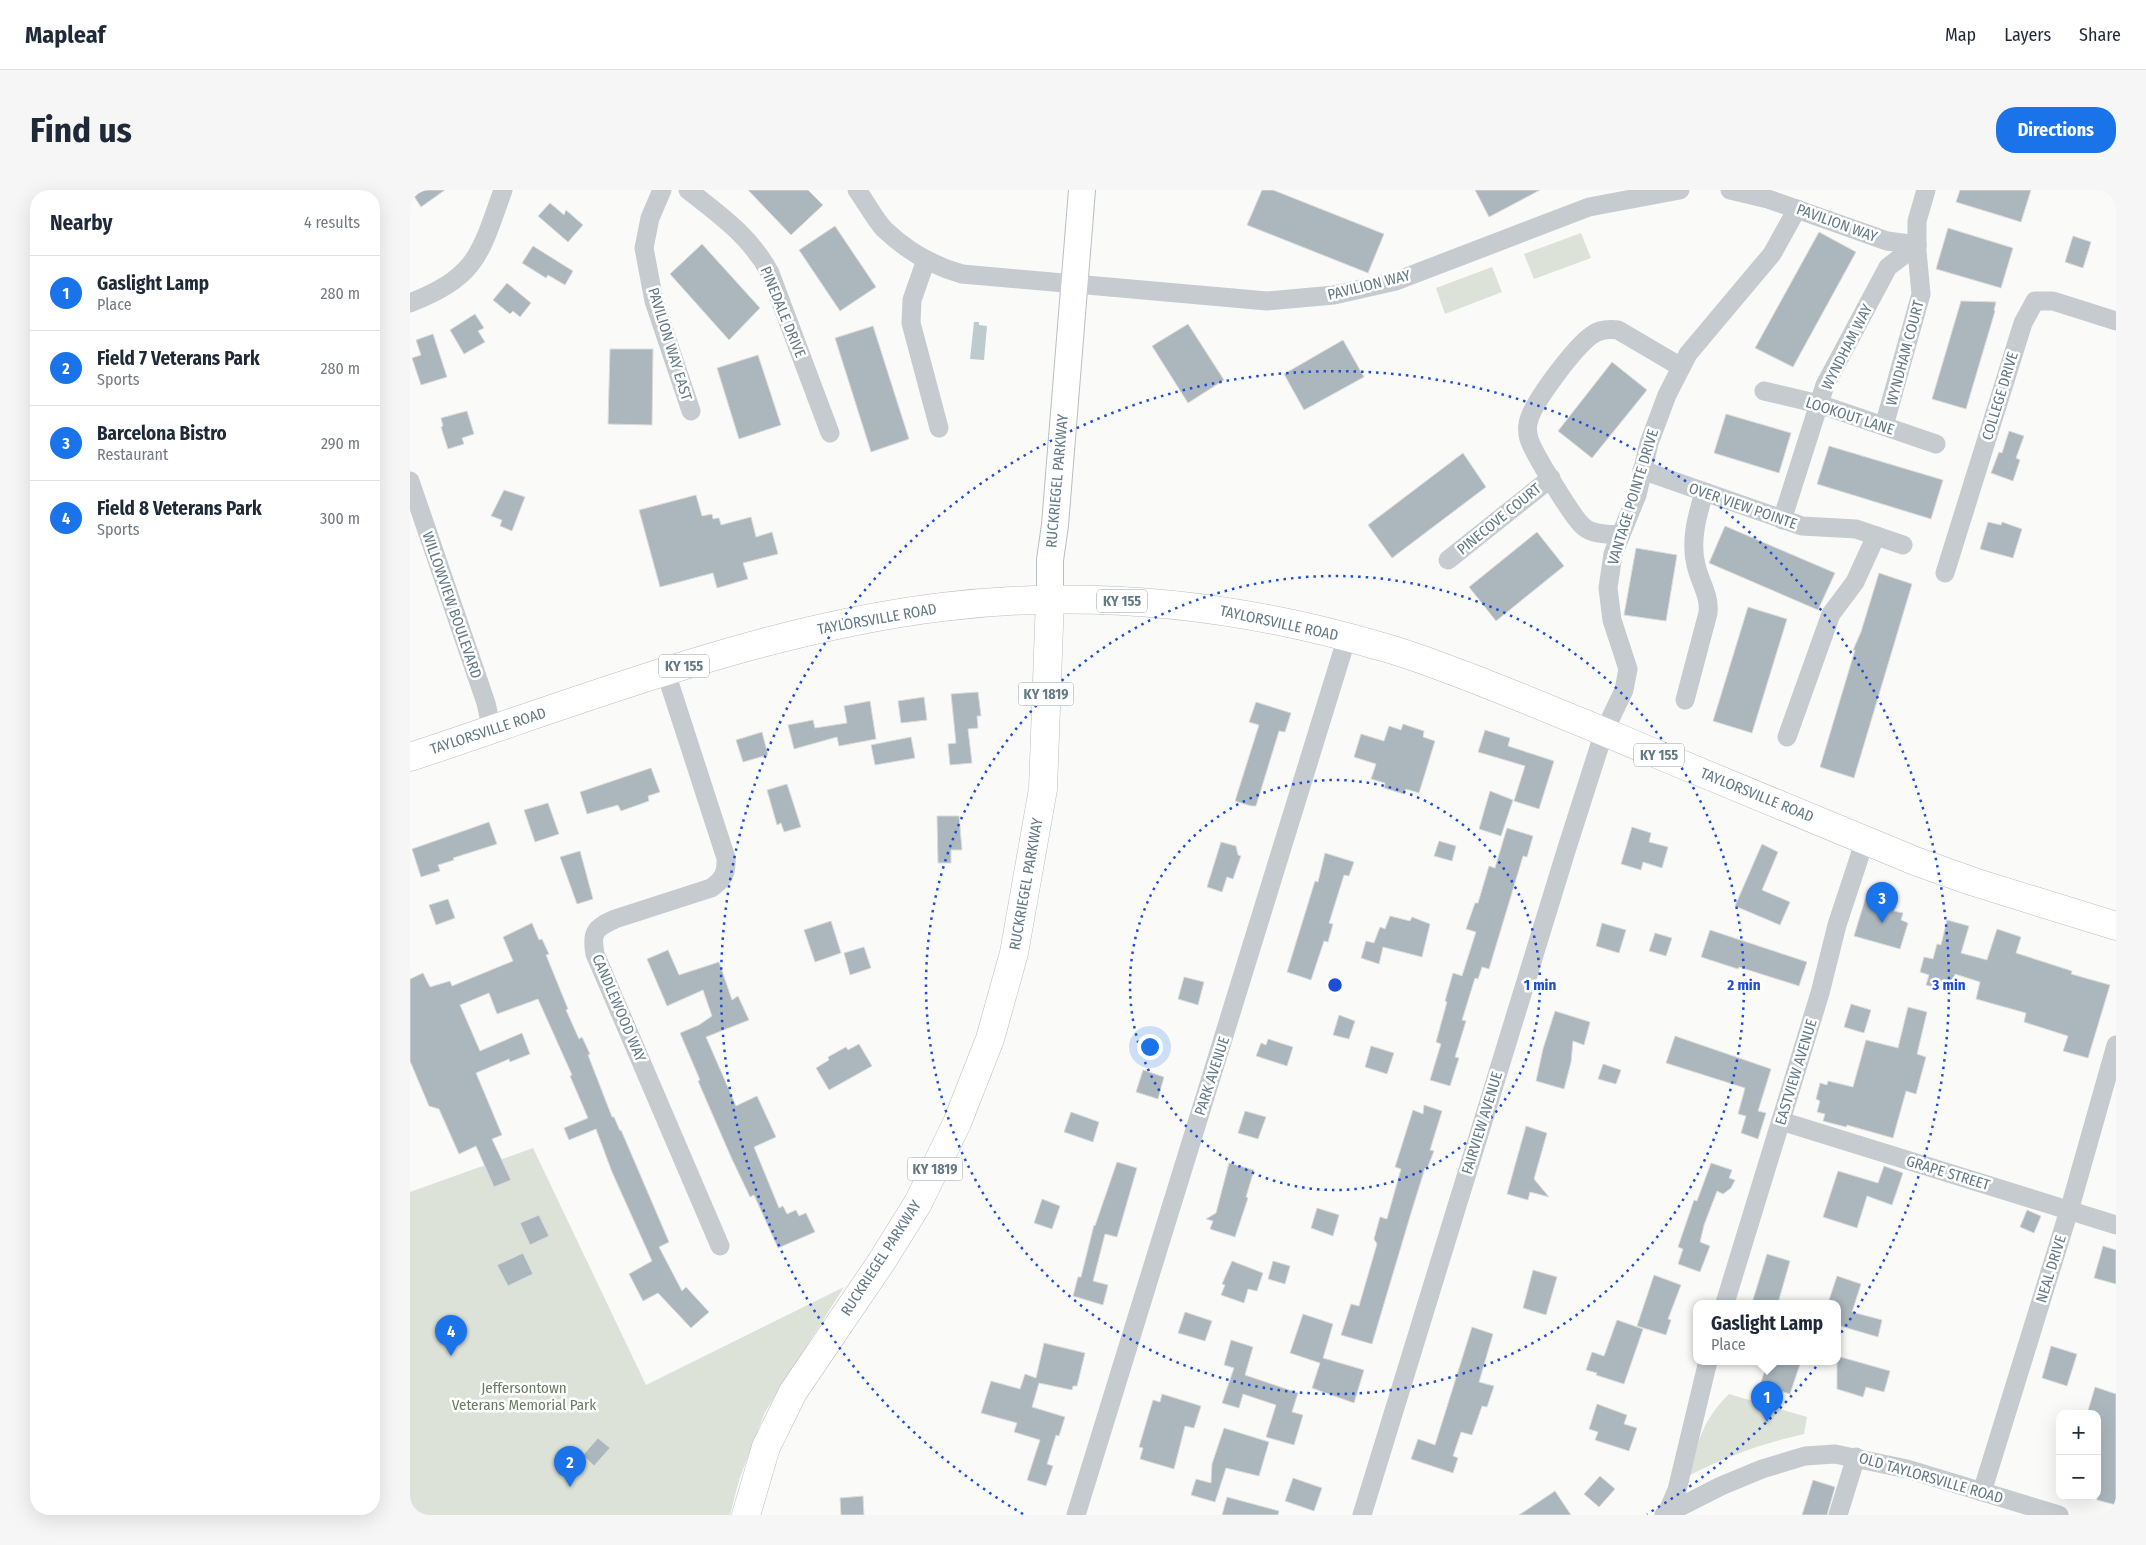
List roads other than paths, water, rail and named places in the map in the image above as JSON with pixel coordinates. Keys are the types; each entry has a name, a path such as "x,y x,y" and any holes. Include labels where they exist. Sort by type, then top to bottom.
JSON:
{"main road":[{"name":"RUCKRIEGEL PARKWAY","path":"746,1515 766,1447 793,1392 882,1261 918,1203 957,1123 990,1039 1014,953 1043,789 1050,560 1082,190"},
{"name":"TAYLORSVILLE ROAD","path":"410,757 666,673 802,633 881,617 943,607 1050,599 1101,599 1195,607 1318,629 1406,654 1517,695 1915,861 1974,882 2116,926"}],"street":[{"path":"410,303 445,287 466,271 483,244 504,190"},
{"name":"PAVILION WAY EAST","path":"662,190 650,218 644,248 654,301 691,411"},
{"name":"PINEDALE DRIVE","path":"688,190 737,228 763,260 770,273 830,434"},
{"path":"857,190 884,228 926,260 944,269 962,274 1075,284"},
{"name":"PAVILION WAY","path":"1075,284 1267,301 1334,295 1396,281 1589,207 1680,190"},
{"name":"PAVILION WAY","path":"1730,190 1797,209 1887,241 1916,245"},
{"name":"WYNDHAM COURT","path":"1884,426 1921,294 1916,245 1917,221 1926,190"},
{"name":"VANTAGE POINTE DRIVE","path":"1604,732 1624,690 1628,669 1612,620 1608,588 1613,554 1637,495 1649,443 1664,403 1688,354 1772,254 1797,209"},
{"name":"WYNDHAM WAY","path":"1782,520 1825,385 1888,267 1916,245"},
{"path":"926,260 912,300 911,323 939,428"},
{"name":"COLLEGE DRIVE","path":"1945,573 2023,323 2034,301 2053,301 2116,321"},
{"path":"1621,535 1595,532 1584,528 1574,517 1529,439 1528,424 1532,410 1572,354 1593,334 1607,329 1618,330 1681,367"},
{"name":"LOOKOUT LANE","path":"1764,391 1819,404 1936,444"},
{"name":"OVER VIEW POINTE","path":"1642,470 1802,526 1856,530 1903,545"},
{"name":"PINECOVE COURT","path":"1448,560 1551,478"},
{"name":"WILLOWVIEW BOULEVARD","path":"410,481 486,703 492,730"},
{"path":"1685,700 1708,613 1709,602 1696,568 1693,548 1698,512 1704,492"},
{"path":"1787,737 1831,614 1855,582 1876,536"},
{"name":"PARK AVENUE","path":"1076,1515 1347,638"},
{"name":"CANDLEWOOD WAY","path":"666,673 726,858 724,877 721,882 711,888 615,919 600,926 592,940 595,954 720,1246"},
{"name":"FAIRVIEW AVENUE","path":"1362,1515 1604,732"},
{"name":"EASTVIEW AVENUE","path":"1726,1300 1820,993 1836,925 1865,840"},
{"name":"NEAL DRIVE","path":"1982,1492 2069,1210 2116,1045"},
{"name":"GRAPE STREET","path":"1781,1121 2116,1225"},
{"path":"1666,1514 1677,1490 1707,1365"},
{"name":"OLD TAYLORSVILLE ROAD","path":"1666,1514 1721,1486 1762,1469 1805,1456 1835,1454 1907,1469 2059,1515"},
{"path":"1838,1515 1856,1457"}],"place":[{"name":"Barcelona Bistro","path":"1882,923"},
{"name":"Field 8 Veterans Park","path":"451,1356"},
{"name":"Gaslight Lamp","path":"1767,1422"},
{"name":"Field 7 Veterans Park","path":"570,1487"}],"park label":[{"name":"Jeffersontown Veterans Memorial Park","path":"524,1396"}]}
